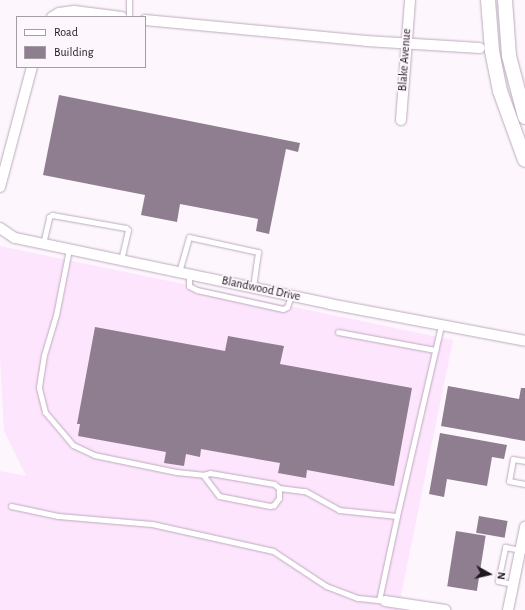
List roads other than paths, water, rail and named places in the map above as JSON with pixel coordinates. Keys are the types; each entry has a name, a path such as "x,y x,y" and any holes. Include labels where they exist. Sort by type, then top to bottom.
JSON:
{"main road":[{"path":"488,0 492,51 500,91 525,160"},
{"path":"505,0 509,56 525,117"}],"street":[{"name":"Blake Avenue","path":"401,120 410,0"},
{"path":"54,16 59,13 74,11 114,16"},
{"path":"146,20 480,48"},
{"path":"0,187 2,173 32,68"},
{"name":"Blandwood Drive","path":"0,228 8,236 43,244 291,296 525,341"},
{"path":"508,610 525,527"},
{"path":"382,601 446,610"}],"lane":[{"path":"129,0 129,16"},
{"path":"43,244 49,217 52,215 126,228 128,230 121,260"},
{"path":"253,288 258,252 189,237 184,273 189,286 197,290 283,309 288,307 291,296"},
{"path":"69,249 56,315 44,355 40,388 45,412 73,445 94,455 203,475 210,473 268,483 278,488 305,491 339,510 397,516"},
{"path":"11,506 58,516 152,524 273,551 326,586 358,598 382,601 397,516 442,325"},
{"path":"338,332 435,350"},
{"path":"525,461 514,459 509,481 525,484"},
{"path":"203,475 219,496 257,505 274,505 279,498 278,488"},
{"path":"513,584 498,581 505,547 520,550"}]}
